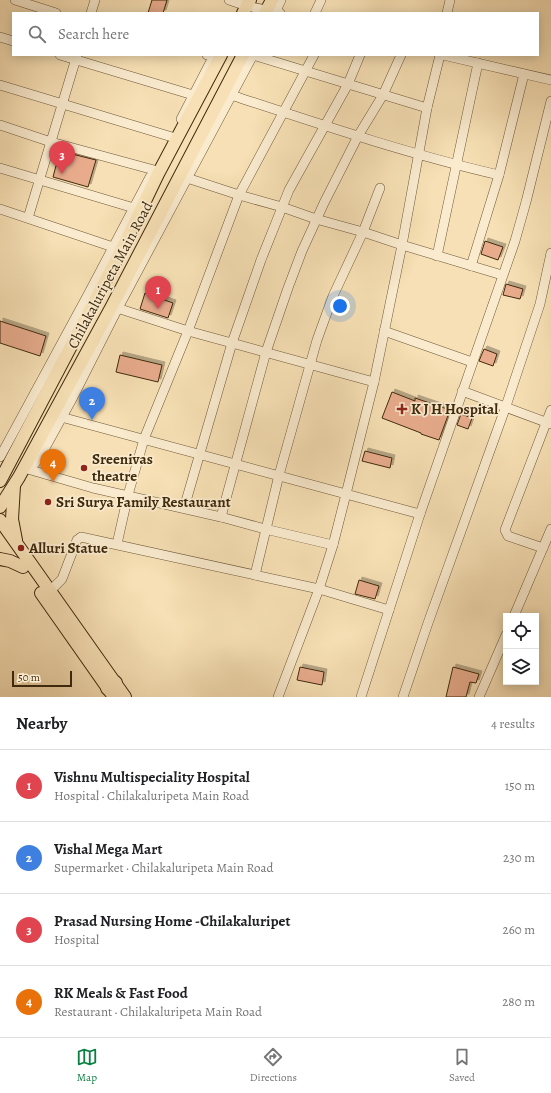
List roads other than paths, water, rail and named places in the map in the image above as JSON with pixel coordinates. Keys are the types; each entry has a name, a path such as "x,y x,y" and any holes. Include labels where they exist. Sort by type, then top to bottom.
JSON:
{"main road":[{"name":"Chilakaluripeta Main Road","path":"0,481 2,464 121,251 214,56"},
{"name":"Chilakaluripeta Main Road","path":"0,507 24,469 115,307 242,56"},
{"path":"14,486 12,519 17,544"},
{"path":"0,520 17,544 47,594 111,692 125,697"},
{"path":"0,534 23,567 47,594"},
{"path":"0,559 10,561 23,567"}],"street":[{"path":"15,0 53,12"},
{"path":"91,12 95,0"},
{"path":"229,0 273,10 281,0"},
{"path":"315,12 321,0"},
{"path":"447,12 450,0"},
{"path":"237,12 245,4"},
{"path":"0,37 12,41"},
{"path":"2,464 113,247 213,56"},
{"path":"24,469 35,463 40,457 77,390 115,307 187,178 230,95 252,56"},
{"path":"256,56 427,108"},
{"path":"117,544 128,495 144,439 188,331 239,195 282,112 313,56"},
{"path":"184,508 232,343 261,260 289,190 348,84 360,56"},
{"path":"221,517 266,352 288,288 316,219 358,136 383,95 401,56"},
{"path":"278,697 319,589 333,545 346,494 374,382 402,245 427,108 440,56"},
{"path":"447,56 551,80"},
{"path":"28,218 76,57 193,94"},
{"path":"437,256 478,63"},
{"path":"471,266 499,175 524,74"},
{"path":"0,85 172,137"},
{"path":"230,95 324,126 457,165 499,175"},
{"path":"361,697 420,514 514,241 526,202 551,101"},
{"path":"0,125 51,142 154,170"},
{"path":"0,168 134,208"},
{"path":"187,178 316,219 502,275"},
{"path":"255,575 265,529 310,364 333,296 363,232 380,188"},
{"path":"0,209 113,247"},
{"path":"403,697 430,615 506,406 540,304 549,273 551,253"},
{"path":"115,307 188,331 374,382"},
{"path":"384,331 472,362"},
{"path":"462,391 549,423"},
{"path":"543,548 508,536 505,530 549,423 551,410"},
{"path":"61,417 420,514"},
{"path":"24,469 93,488 184,508 333,545"},
{"path":"515,613 551,529"},
{"path":"47,594 62,579 79,538 81,537 319,589 389,610"},
{"path":"480,697 503,643"}],"place":[{"name":"Prasad Nursing Home -Chilakaluripet","path":"62,174"},
{"name":"Vishnu Multispeciality Hospital","path":"158,309"},
{"name":"K J H Hospital","path":"402,409"},
{"name":"Vishal Mega Mart","path":"92,420"},
{"name":"Sreenivas theatre","path":"84,468"},
{"name":"RK Meals & Fast Food","path":"53,482"},
{"name":"Sri Surya Family Restaurant","path":"48,502"},
{"name":"Alluri Statue","path":"21,548"}]}
